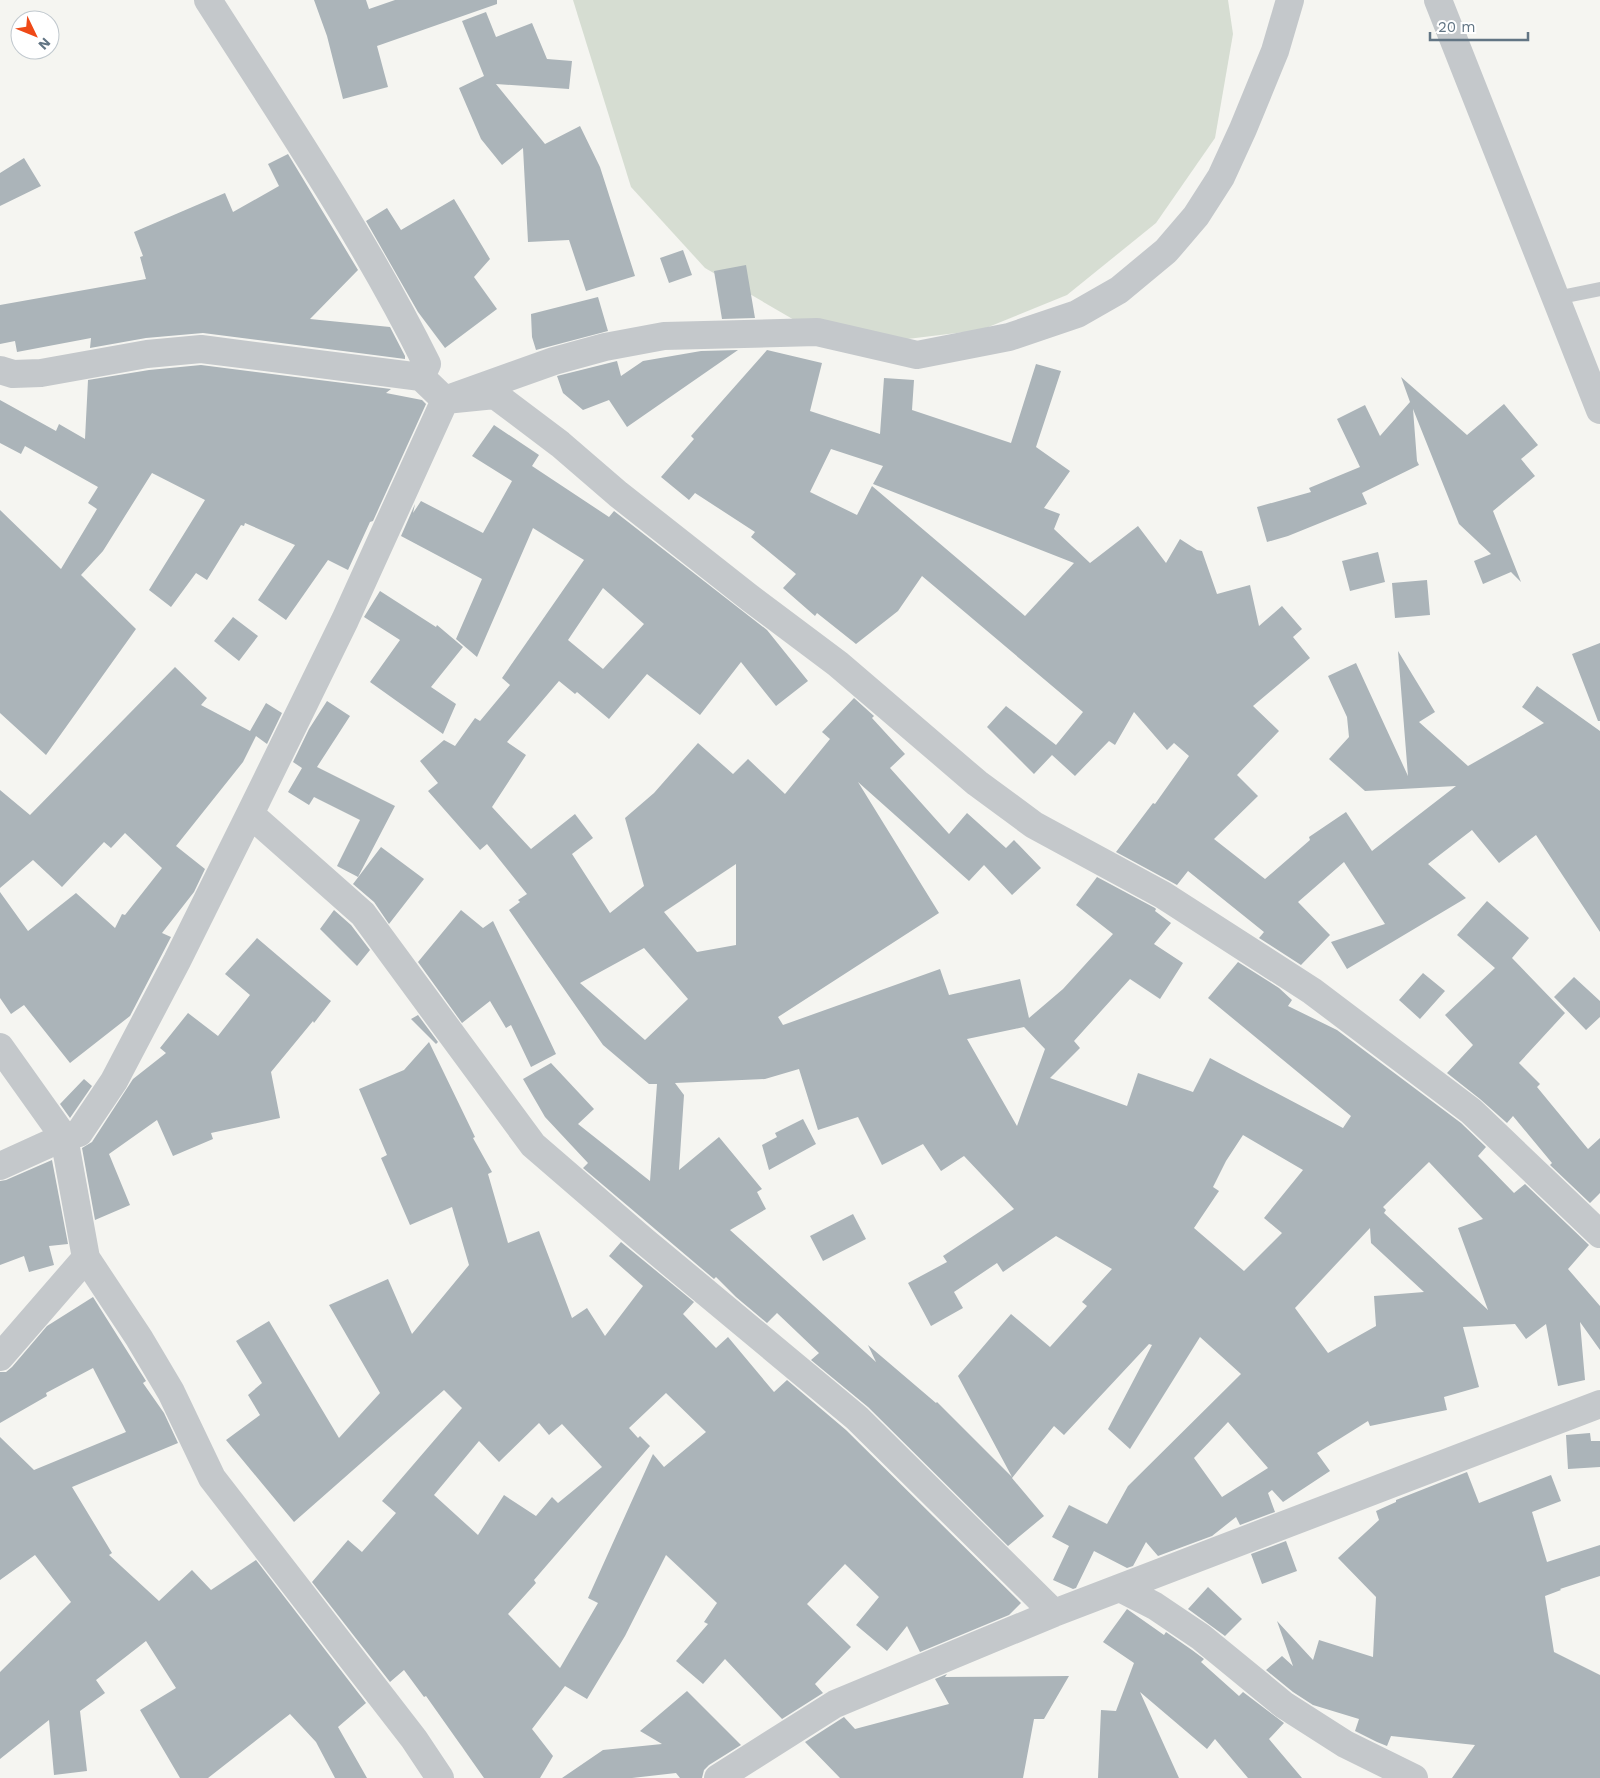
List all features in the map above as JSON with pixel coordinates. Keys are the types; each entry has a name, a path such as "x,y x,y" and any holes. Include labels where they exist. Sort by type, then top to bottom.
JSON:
{"street":[{"path":"208,0 326,186 404,318 427,364 421,376"},
{"path":"0,1166 79,1133 114,1081 177,961 349,611 446,400 554,361 604,347 664,336 817,332 917,356 1009,337 1077,314 1119,290 1146,268 1166,251 1196,216 1220,177 1243,129 1275,51 1290,0"},
{"path":"1438,0 1600,410"},
{"path":"0,370 14,374 40,373 147,354 201,349 421,376 446,400 495,395 560,444 618,494 750,598 838,664 976,783 1034,825 1163,895 1312,991 1471,1111 1600,1234"},
{"path":"250,814 363,914 533,1145 643,1240 857,1418 1054,1613"},
{"path":"0,1047 64,1138 86,1258 140,1338 171,1392 212,1478 414,1739 440,1778"},
{"path":"0,1357 86,1258"},
{"path":"718,1778 762,1748 835,1704 1054,1613 1600,1404"},
{"path":"1120,1588 1155,1606 1201,1637 1284,1705 1299,1715 1345,1744 1414,1778"}],"lane":[{"path":"1556,298 1600,289"}],"shaded area":[{"path":"573,0 1228,0 1233,34 1215,138 1156,223 1067,295 981,330 891,341 796,321 705,268 631,187"}],"building":[{"path":"314,0 366,0 369,9 395,0 497,0 497,4 377,46 388,87 343,99 327,36"},
{"path":"486,12 496,37 532,23 547,59 572,61 569,89 496,84 545,144 580,126 600,167 635,276 586,291 569,240 528,242 523,148 502,165 481,139 459,88 484,76 462,21"},
{"path":"288,154 358,270 310,319 390,327 405,359 203,333 146,338 90,348 91,338 17,352 15,341 0,344 0,305 146,279 140,257 143,256 134,232 225,193 233,212 279,186 268,164"},
{"path":"24,158 41,186 0,206 0,173"},
{"path":"454,199 490,259 474,277 497,309 445,348 418,312 366,221 387,208 401,230"},
{"path":"683,250 692,275 669,283 660,258"},
{"path":"746,265 755,318 722,319 714,271"},
{"path":"598,297 608,331 536,350 532,337 531,314"},
{"path":"738,350 627,427 609,400 583,410 563,393 557,376 617,361 621,376 643,361 701,351"},
{"path":"767,350 822,363 810,411 880,434 884,378 914,380 912,410 1011,443 1036,364 1061,371 1036,447 1070,471 1044,508 1060,514 1054,529 1090,563 1138,526 1166,563 1180,539 1197,550 1202,551 1217,594 1250,585 1259,626 1282,606 1302,629 1293,637 1310,658 1253,706 1279,731 1237,775 1258,796 1214,839 1265,879 1310,840 1309,837 1346,812 1372,851 1456,786 1365,791 1329,759 1349,737 1347,717 1328,676 1356,663 1408,776 1398,651 1435,712 1419,722 1468,766 1544,723 1522,707 1537,686 1600,731 1600,932 1536,835 1499,863 1472,830 1428,864 1466,898 1347,969 1331,942 1385,924 1344,862 1298,902 1330,935 1301,965 1259,938 1264,932 1188,871 1177,885 1116,852 1153,803 1155,804 1189,756 1174,743 1167,750 1134,712 1115,745 1109,741 1075,776 1052,755 1034,774 987,727 1006,706 1056,745 1083,712 922,576 898,611 856,644 817,613 815,616 783,588 796,574 751,537 755,532 695,493 689,500 661,477 694,439 691,436","holes":["831,449 883,466 873,484 1074,563 1025,616 872,486 857,515 810,492"]},
{"path":"201,365 391,389 386,393 422,400 426,404 373,521 370,522 348,570 328,560 286,620 258,600 295,545 245,523 244,526 241,525 207,580 196,573 171,607 149,590 205,500 152,473 103,551 81,575 136,629 46,755 0,713 0,510 61,569 97,509 88,503 98,487 25,446 21,454 0,443 0,400 56,431 59,424 85,439 88,380 149,370"},
{"path":"1401,377 1467,435 1504,404 1538,445 1521,459 1535,476 1493,511 1521,582 1511,572 1483,584 1474,561 1491,554 1459,524 1413,409 1417,461 1419,465 1362,493 1367,504 1288,536 1267,542 1257,507 1311,492 1309,488 1360,467 1337,419 1365,405 1380,436 1410,402"},
{"path":"494,425 539,455 532,466 609,517 614,511 767,630 808,681 776,706 741,662 700,715 647,674 609,719 577,692 575,694 559,681 507,742 526,755 492,807 531,849 575,814 593,838 572,854 610,913 644,886 625,818 654,793 698,743 733,774 748,759 785,794 830,739 822,732 854,698 874,716 872,718 905,754 890,768 949,834 967,813 1006,848 1014,840 1041,868 1012,895 984,865 969,881 858,782 939,913 778,1017 783,1025 940,969 949,995 1020,979 1029,1018 1063,989 1113,934 1076,905 1097,877 1155,908 1155,911 1171,923 1154,944 1183,963 1160,999 1130,979 1074,1041 1080,1048 1050,1078 1127,1106 1138,1073 1193,1092 1210,1058 1343,1128 1351,1116 1208,998 1238,962 1279,988 1292,1000 1288,1006 1337,1030 1461,1123 1486,1147 1478,1156 1514,1193 1525,1184 1589,1245 1568,1269 1600,1306 1600,1350 1580,1322 1585,1380 1558,1386 1546,1324 1526,1339 1515,1324 1463,1327 1479,1387 1444,1397 1447,1410 1370,1426 1368,1421 1317,1453 1330,1471 1283,1502 1272,1490 1268,1493 1275,1512 1240,1525 1236,1517 1212,1536 1158,1556 1146,1542 1133,1566 1127,1568 1094,1551 1076,1588 1073,1589 1053,1580 1069,1546 1052,1537 1069,1505 1107,1524 1128,1486 1241,1374 1200,1337 1130,1449 1108,1429 1152,1345 1149,1344 1064,1435 1054,1426 1012,1478 1044,1516 1008,1546 868,1407 811,1360 819,1353 777,1313 767,1323 716,1277 714,1279 583,1168 588,1163 545,1117 523,1079 551,1063 594,1109 578,1124 650,1181 657,1084 649,1084 603,1045 509,910 527,894 487,844 480,850 428,791 438,783 420,761 444,740 455,746 475,718 480,721 510,685 502,678 584,560 533,528 477,657 456,639 482,579 401,536 415,504 413,513 421,501 483,533 512,481 472,456","holes":["603,588 644,624 603,669 568,640","736,864 736,945 697,952 664,912","644,948 688,999 645,1040 580,983","1024,1027 1045,1049 1017,1126 967,1039","799,1069 818,1130 858,1117 882,1165 923,1144 941,1171 964,1156 1014,1209 943,1256 947,1262 908,1283 931,1326 963,1308 954,1292 997,1263 1003,1272 1056,1236 1112,1269 1082,1302 1087,1306 1050,1347 1011,1314 958,1376 1012,1477 937,1402 868,1345 876,1362 730,1230 766,1209 757,1192 762,1189 719,1137 679,1170 684,1095 675,1083 765,1079","1243,1135 1303,1170 1264,1218 1282,1233 1244,1271 1194,1228 1219,1191 1213,1187 1226,1161","1429,1162 1483,1219 1458,1228 1488,1310 1384,1213 1386,1210 1383,1207","1370,1228 1371,1243 1424,1292 1374,1296 1376,1326 1328,1353 1295,1308","1228,1422 1268,1468 1222,1497 1194,1458"]},
{"path":"1378,552 1385,582 1350,591 1342,561"},
{"path":"1427,580 1430,615 1395,618 1392,583"},
{"path":"380,591 436,627 437,625 463,647 431,687 456,704 443,734 370,682 400,640 364,617"},
{"path":"233,617 258,636 239,661 214,641"},
{"path":"1600,643 1600,721 1598,721 1572,654"},
{"path":"175,667 207,698 201,705 250,731 266,703 282,713 267,744 256,736 243,762 176,846 205,869 194,892 162,933 171,937 130,1016 70,1063 24,1005 11,1014 0,998 0,892 28,931 76,893 115,928 122,914 125,915 162,868 125,833 111,848 104,842 62,887 33,860 0,888 0,790 30,815"},
{"path":"327,701 350,716 317,767 395,806 358,877 337,866 360,820 314,797 309,805 288,792 302,768 293,762 309,729"},
{"path":"381,847 424,879 389,924 374,902 353,884"},
{"path":"1487,901 1529,938 1512,958 1565,1013 1519,1063 1540,1084 1537,1087 1588,1149 1600,1138 1600,1193 1590,1203 1550,1165 1552,1163 1513,1116 1507,1123 1447,1073 1473,1045 1445,1015 1495,968 1457,935"},
{"path":"334,910 351,925 370,950 357,966 320,929"},
{"path":"461,910 483,928 493,921 556,1054 531,1067 511,1025 506,1028 490,1001 462,1023 418,962"},
{"path":"257,938 331,1001 271,1072 280,1118 211,1133 213,1139 173,1156 157,1120 109,1154 130,1205 95,1220 82,1148 92,1142 133,1079 166,1053 160,1048 188,1013 218,1036 250,995 225,974"},
{"path":"1423,973 1445,991 1420,1019 1399,1000"},
{"path":"1574,977 1600,1001 1600,1017 1586,1030 1554,997"},
{"path":"418,1015 438,1042 436,1044 411,1019"},
{"path":"429,1042 475,1137 473,1138 492,1172 488,1174 508,1243 539,1231 572,1318 587,1308 605,1336 643,1286 609,1256 621,1242 694,1302 683,1314 716,1348 728,1337 774,1392 787,1380 846,1430 1021,1603 1009,1615 920,1652 907,1626 887,1651 856,1625 879,1597 845,1564 807,1604 851,1647 815,1684 823,1693 782,1719 725,1659 703,1684 676,1661 708,1624 704,1622 717,1603 666,1555 625,1636 587,1699 565,1686 532,1729 553,1756 540,1778 484,1778 426,1696 424,1697 404,1670 390,1682 312,1582 348,1540 362,1552 396,1513 382,1501 462,1408 444,1390 294,1522 226,1440 260,1415 248,1395 262,1383 236,1341 269,1321 339,1438 380,1393 329,1305 388,1279 412,1334 469,1265 452,1207 410,1225 381,1158 387,1155 359,1089 404,1070","holes":["666,1393 706,1432 664,1467 653,1454 588,1598 598,1603 560,1668 508,1614 536,1583 534,1580 650,1446 640,1436 638,1438 629,1428","539,1423 549,1435 562,1424 602,1467 558,1503 552,1497 536,1516 504,1495 478,1535 434,1495 479,1441 499,1462"]},
{"path":"84,1079 92,1086 70,1118 60,1104"},
{"path":"803,1119 816,1144 769,1170 762,1145 777,1137 775,1133"},
{"path":"52,1160 68,1244 49,1246 54,1265 29,1272 24,1256 0,1265 0,1181"},
{"path":"853,1214 866,1239 823,1261 810,1236"},
{"path":"93,1297 146,1381 143,1383 164,1413 178,1443 72,1487 112,1553 109,1555 159,1601 192,1570 211,1590 256,1560 366,1703 338,1727 367,1778 335,1778 316,1742 290,1714 208,1778 180,1778 140,1710 176,1688 146,1641 96,1680 105,1693 80,1711 87,1771 54,1775 49,1720 0,1759 0,1672 71,1602 35,1555 0,1580 0,1437 34,1470 126,1432 93,1368 46,1393 47,1396 0,1423 0,1372 6,1372 12,1367 47,1326"},
{"path":"1590,1433 1591,1441 1600,1441 1600,1467 1568,1469 1566,1435"},
{"path":"1467,1472 1479,1503 1551,1475 1561,1501 1532,1512 1547,1562 1600,1545 1600,1576 1545,1596 1554,1652 1600,1675 1600,1778 1452,1778 1475,1745 1391,1736 1387,1746 1355,1731 1359,1719 1313,1705 1293,1692 1266,1670 1282,1656 1293,1666 1277,1621 1313,1660 1319,1640 1373,1657 1376,1597 1338,1558 1379,1520 1376,1511 1396,1502 1396,1500"},
{"path":"1286,1541 1297,1571 1262,1584 1251,1554"},
{"path":"1208,1587 1242,1619 1225,1636 1188,1609"},
{"path":"1127,1609 1164,1635 1166,1632 1192,1650 1204,1659 1201,1662 1239,1696 1243,1692 1284,1723 1269,1739 1302,1778 1248,1778 1215,1739 1207,1749 1140,1692 1179,1778 1098,1778 1101,1710 1116,1711 1134,1663 1103,1642"},
{"path":"947,1674 945,1677 1069,1676 1044,1719 1034,1719 1023,1778 840,1778 805,1742 844,1717 855,1729 949,1704 935,1679"},
{"path":"687,1691 741,1745 709,1765 704,1770 702,1778 680,1778 676,1773 632,1778 562,1778 603,1750 662,1744 640,1731"}]}
